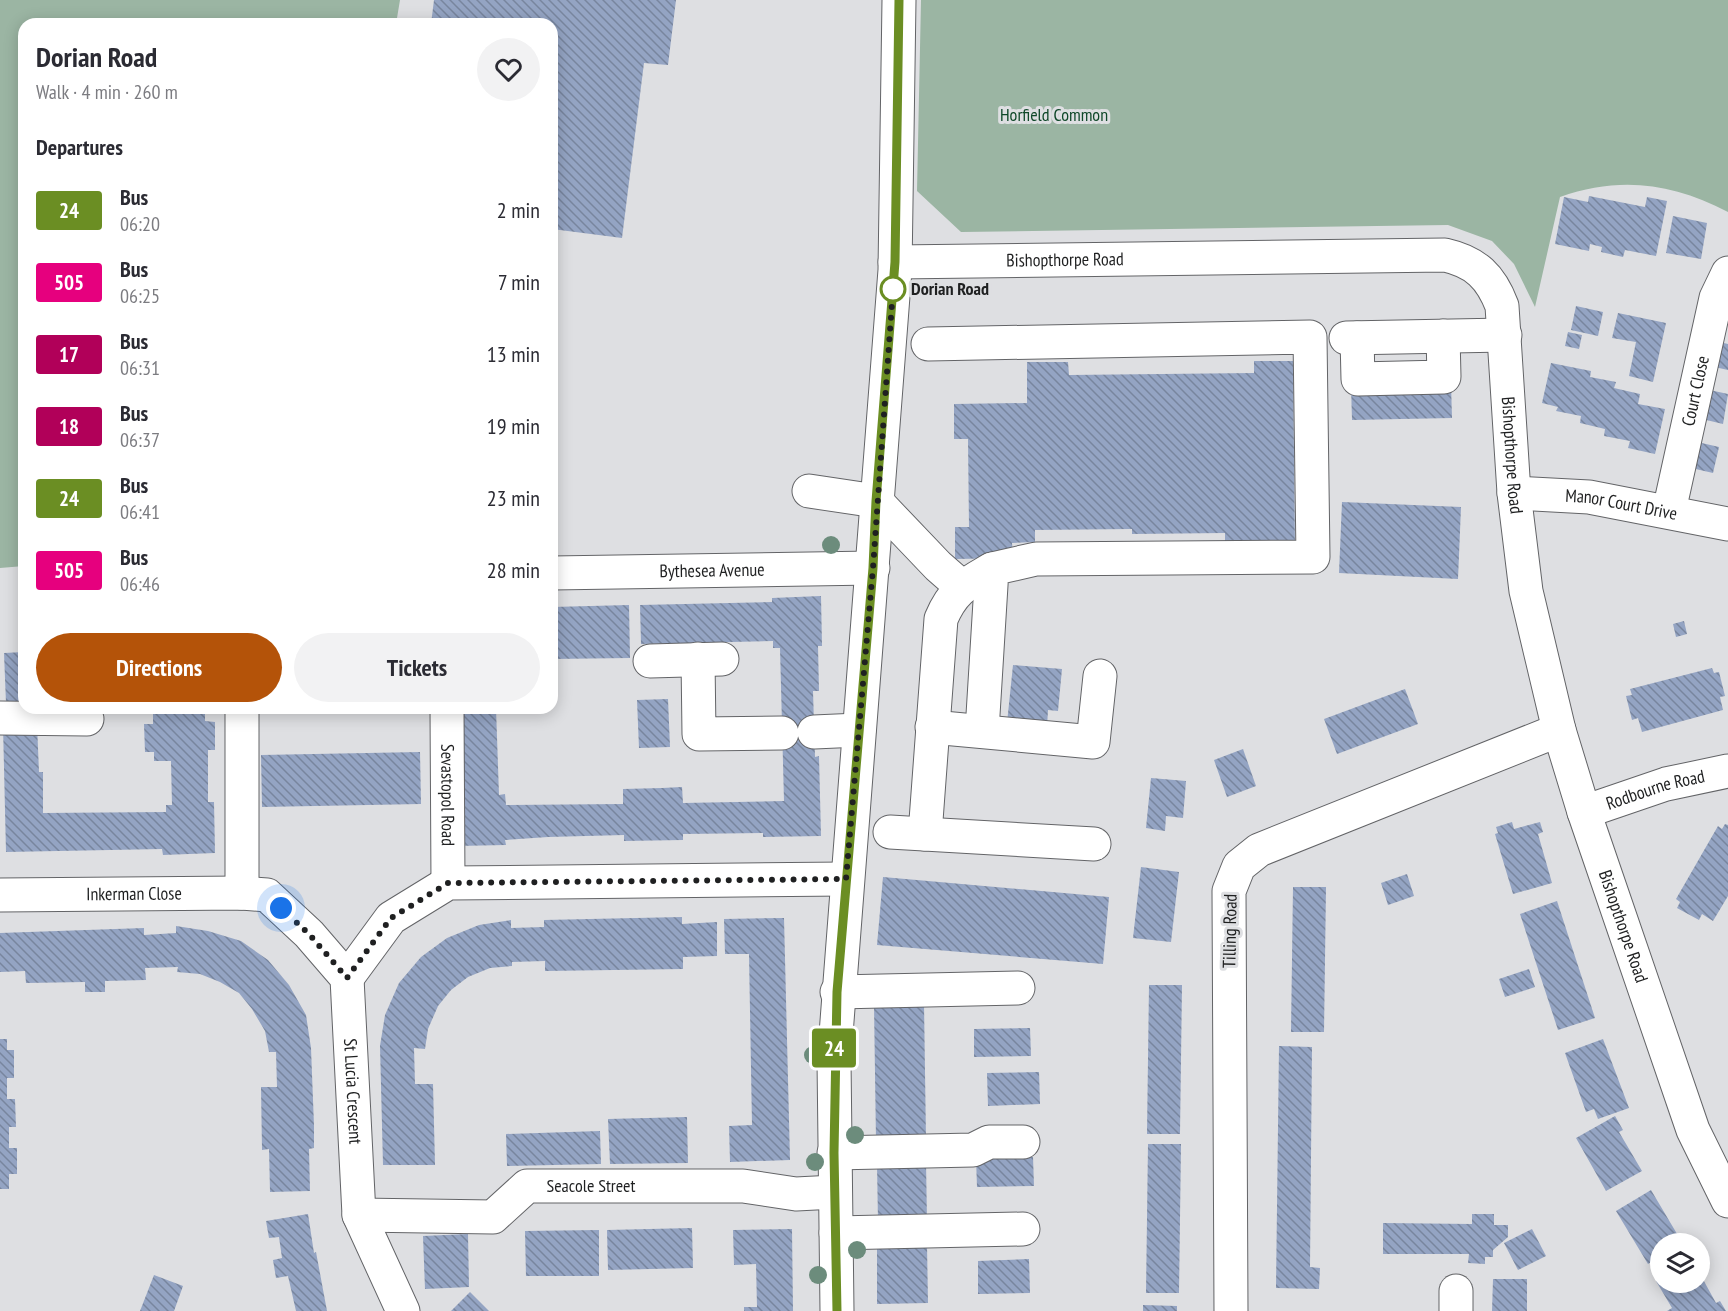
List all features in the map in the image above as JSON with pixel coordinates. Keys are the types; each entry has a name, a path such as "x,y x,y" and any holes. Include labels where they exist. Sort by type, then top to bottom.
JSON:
{"street":[{"path":"837,1311 834,1153 837,992 873,568 876,501 895,262 899,0"},
{"name":"Bishopthorpe Road","path":"895,262 1445,255 1464,259 1475,265 1492,284 1502,306 1514,492 1526,591 1559,730 1584,812 1693,1130 1728,1201"},
{"name":"Court Close","path":"1669,511 1716,298 1728,274"},
{"path":"1352,338 1505,334"},
{"path":"925,834 941,619 949,599 962,586 992,569 1036,560 1313,557 1310,338 928,344"},
{"path":"809,491 876,501 938,566 962,586"},
{"name":"Manor Court Drive","path":"1514,492 1589,497 1728,524"},
{"name":"Bythesea Avenue","path":"558,573 873,568"},
{"path":"982,731 992,569"},
{"path":"650,661 710,659 699,734 782,733"},
{"path":"932,728 1093,742 1100,676"},
{"path":"242,714 254,894 309,934 347,978 391,918 448,883 846,879"},
{"name":"Sevastopol Road","path":"447,714 448,883"},
{"path":"0,718 87,718"},
{"path":"814,732 859,730"},
{"name":"Tilling Road","path":"1231,1311 1229,891 1239,866 1259,850 1559,730"},
{"name":"Rodbourne Road","path":"1584,812 1666,784 1728,771"},
{"path":"890,832 1094,844"},
{"name":"Inkerman Close","path":"0,895 254,894"},
{"name":"St Lucia Crescent","path":"347,978 359,1215 403,1311"},
{"path":"837,992 1018,988"},
{"path":"834,1153 973,1150 989,1142 1023,1142"},
{"name":"Seacole Street","path":"359,1215 493,1217 527,1186 743,1186 796,1194 835,1192"},
{"path":"836,1233 1023,1229"}],"green space":[{"path":"0,0 400,0 397,18 18,18 18,566 0,568"},
{"name":"Horfield Common","path":"921,0 1728,0 1728,212 1687,194 1646,186 1604,186 1560,197 1535,307 1514,264 1492,241 1448,225 961,232 917,191"}],"building":[{"path":"434,0 676,0 668,65 644,63 622,238 558,230 558,18 432,18"},
{"path":"1589,196 1645,207 1647,197 1667,201 1656,256 1625,250 1623,257 1601,252 1602,247 1590,244 1589,251 1555,244 1564,197 1588,202"},
{"path":"1673,216 1707,223 1701,259 1666,253"},
{"path":"1576,306 1603,312 1598,336 1571,330"},
{"path":"1618,313 1666,323 1653,382 1629,376 1636,342 1612,338"},
{"path":"1568,332 1582,335 1579,349 1565,346"},
{"path":"1715,341 1728,344 1728,370 1710,366"},
{"path":"1254,361 1293,361 1295,547 1225,548 1225,533 1132,534 1132,529 1035,530 1035,542 1012,543 1013,558 955,559 955,527 969,527 968,439 954,439 954,404 1027,403 1027,362 1068,362 1069,375 1254,373"},
{"path":"1551,363 1591,371 1590,377 1616,382 1614,388 1640,394 1638,404 1665,409 1655,454 1628,448 1630,441 1604,436 1605,429 1580,423 1581,416 1556,411 1558,407 1542,403"},
{"path":"1451,384 1452,418 1352,420 1351,386"},
{"path":"1705,389 1728,394 1723,424 1698,418"},
{"path":"1693,441 1719,447 1713,473 1687,467"},
{"path":"1342,502 1461,507 1458,579 1339,573"},
{"path":"821,596 822,646 818,646 819,691 813,691 815,757 819,756 821,836 763,837 763,833 683,834 683,840 624,841 624,835 548,837 505,840 506,845 457,846 457,753 464,752 463,714 496,714 499,795 505,794 506,805 623,804 623,789 682,787 683,803 784,801 780,648 773,648 773,641 641,644 640,605 772,602 772,598"},
{"path":"629,605 630,658 558,659 558,607"},
{"path":"1684,621 1687,634 1676,637 1673,624"},
{"path":"18,652 18,702 6,703 4,653"},
{"path":"1013,665 1062,669 1058,711 1048,710 1047,727 1007,723"},
{"path":"1712,668 1714,673 1719,672 1725,696 1720,697 1723,710 1642,732 1638,718 1632,720 1626,696 1632,695 1630,689"},
{"path":"1405,689 1418,724 1337,754 1324,719"},
{"path":"668,699 670,747 639,748 637,700"},
{"path":"153,714 205,714 205,721 215,722 215,750 208,750 208,802 214,802 215,853 163,855 162,849 6,852 3,725 37,724 39,772 43,772 43,813 166,812 166,805 172,805 171,761 154,761 154,752 145,752 144,724 153,724"},
{"path":"1243,749 1256,786 1227,797 1214,760"},
{"path":"420,752 421,804 262,807 261,755"},
{"path":"1151,778 1186,781 1183,818 1166,816 1165,831 1146,828"},
{"path":"1512,822 1514,829 1540,822 1543,832 1538,834 1552,883 1513,894 1495,834 1498,833 1496,827"},
{"path":"1725,824 1728,825 1728,896 1713,921 1702,914 1699,920 1677,908 1680,902 1676,899 1718,826 1722,829"},
{"path":"1141,867 1179,872 1171,942 1133,938"},
{"path":"1407,874 1414,896 1388,905 1381,883"},
{"path":"883,877 1109,897 1103,964 877,945"},
{"path":"1293,887 1326,887 1324,1032 1291,1032"},
{"path":"1557,901 1595,1018 1558,1030 1520,914"},
{"path":"682,917 682,924 717,922 717,956 683,957 683,969 545,971 545,961 512,962 512,966 490,968 468,977 451,990 438,1006 428,1029 425,1049 414,1048 415,1084 433,1084 435,1165 383,1165 380,1046 385,1015 399,983 421,957 447,938 479,925 511,920 511,928 544,927 544,920"},
{"path":"784,918 790,1160 730,1162 729,1126 752,1125 749,954 725,954 724,919"},
{"path":"176,926 208,931 241,941 268,960 289,985 306,1015 311,1048 314,1126 314,1148 309,1149 310,1191 270,1192 269,1149 262,1150 261,1087 277,1087 276,1052 269,1052 265,1031 239,993 200,974 177,972 178,967 145,968 146,980 105,981 105,992 85,992 85,982 26,983 25,971 0,972 0,933 144,928 144,935 176,933"},
{"path":"1529,969 1535,987 1505,997 1499,979"},
{"path":"1149,985 1182,985 1180,1134 1147,1134"},
{"path":"924,1004 926,1139 876,1140 874,1005"},
{"path":"1030,1028 1031,1056 974,1057 974,1029"},
{"path":"0,1039 7,1039 7,1050 14,1050 14,1078 7,1078 7,1099 15,1099 16,1127 9,1127 9,1148 17,1148 17,1174 9,1174 9,1189 0,1189"},
{"path":"1603,1039 1629,1108 1598,1119 1594,1109 1586,1112 1565,1053"},
{"path":"1279,1046 1312,1047 1310,1267 1320,1268 1319,1289 1276,1288"},
{"path":"1039,1072 1040,1104 988,1106 987,1073"},
{"path":"1615,1116 1623,1130 1619,1132 1642,1171 1606,1191 1576,1138"},
{"path":"687,1117 688,1163 610,1164 608,1119"},
{"path":"600,1131 601,1164 507,1166 506,1134"},
{"path":"1148,1144 1181,1144 1179,1293 1146,1293"},
{"path":"1033,1157 1034,1186 977,1187 976,1158"},
{"path":"926,1162 927,1221 878,1222 877,1163"},
{"path":"1651,1190 1676,1233 1650,1233 1650,1263 1648,1264 1616,1211"},
{"path":"308,1214 327,1311 296,1311 288,1276 276,1278 273,1260 282,1258 279,1237 269,1238 266,1221"},
{"path":"1472,1214 1494,1214 1494,1225 1508,1225 1508,1237 1493,1250 1493,1257 1485,1257 1485,1264 1468,1263 1469,1254 1383,1254 1383,1223 1472,1224"},
{"path":"692,1228 693,1268 608,1270 607,1230"},
{"path":"792,1229 793,1311 744,1311 744,1307 757,1307 756,1264 734,1265 733,1230"},
{"path":"1532,1229 1546,1256 1518,1270 1504,1243"},
{"path":"599,1230 599,1276 526,1276 525,1231"},
{"path":"468,1234 469,1287 425,1289 423,1236"},
{"path":"927,1245 928,1303 877,1304 877,1246"},
{"path":"1029,1259 1030,1293 978,1294 978,1261"},
{"path":"154,1275 183,1286 174,1311 140,1311"},
{"path":"1493,1279 1527,1279 1527,1311 1492,1311"},
{"path":"470,1292 489,1311 451,1311"},
{"path":"1710,1292 1716,1303 1720,1301 1726,1311 1667,1311 1672,1308 1663,1293"},
{"path":"1143,1305 1177,1306 1177,1311 1143,1311"}],"bus line":[{"name":"24","path":"837,1311 834,1153 837,992 873,568 876,501 895,262 896,56 899,0"}],"place":[{"name":"Dorian Road","path":"893,289"}],"route":[{"path":"281,908 309,934 347,978 391,918 448,883 846,879 873,568 893,289"}]}
